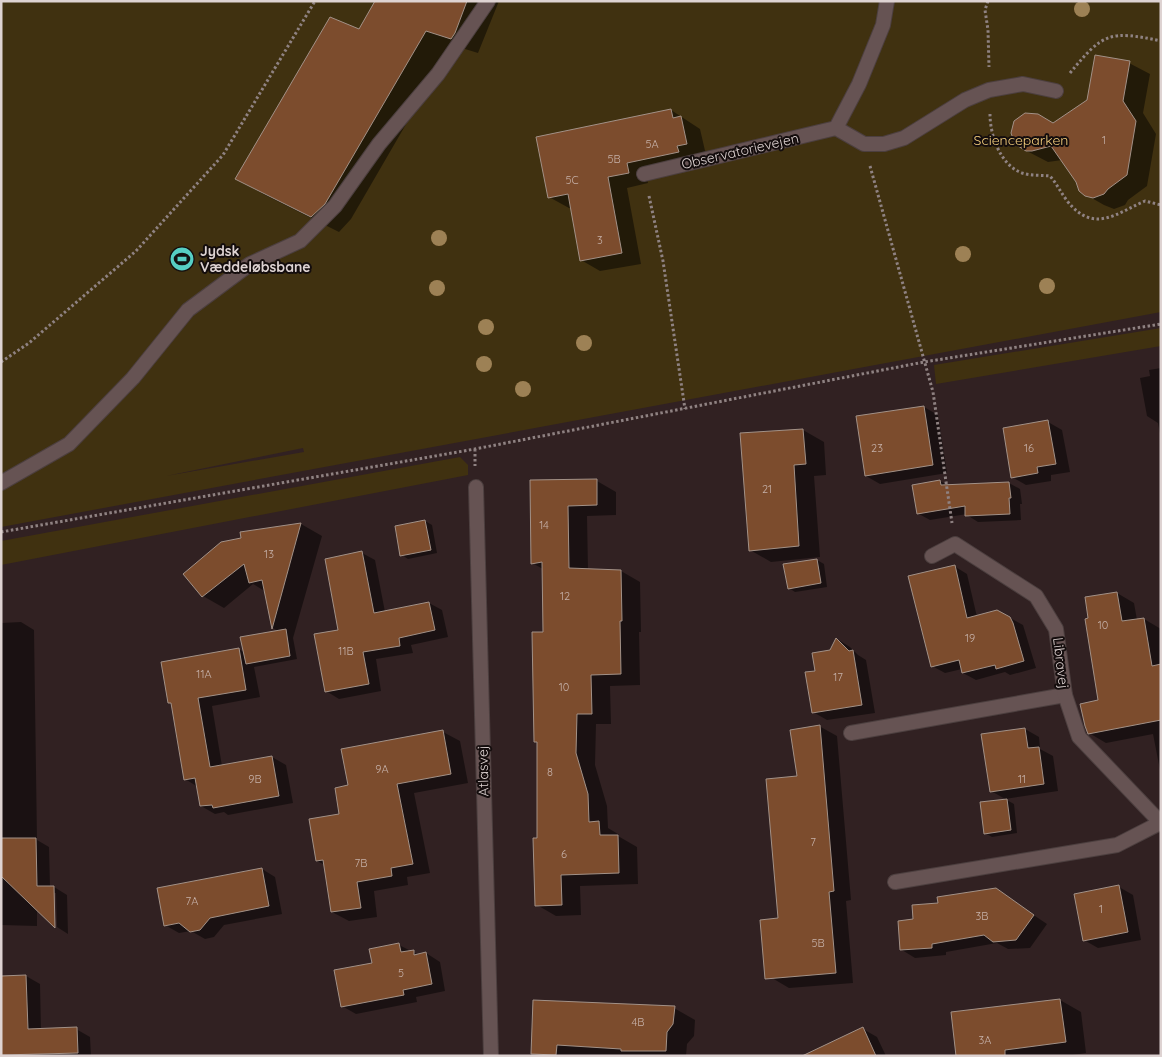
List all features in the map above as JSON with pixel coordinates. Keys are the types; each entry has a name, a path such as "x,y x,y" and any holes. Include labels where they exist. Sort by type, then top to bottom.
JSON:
{"street":[{"path":"1,483 69,444 133,378 188,310 250,264 300,241 336,206 379,144 438,74 488,1"},
{"path":"887,1 883,25 859,84 836,128 864,144 884,144 904,138 965,100 989,90 1023,84 1056,91"},
{"name":"Observatorievejen","path":"644,174 836,128"},
{"name":"Atlasvej","path":"476,487 490,1056"},
{"path":"932,556 955,544"},
{"name":"Libravej","path":"895,882 1117,845 1160,823 1079,737 1065,695 1056,629 1036,596 955,544"},
{"path":"851,733 1065,695"}],"path":[{"path":"1,362 29,342 136,252 223,155 315,1"},
{"path":"988,1 985,10 988,30 990,127 1005,160 1021,173 1050,176 1068,202 1088,217 1111,218 1146,201 1161,205"},
{"path":"1086,53 1096,44 1110,36 1126,35 1161,41"},
{"path":"864,144 933,392 955,544"},
{"path":"644,174 663,261 685,409"},
{"path":"1,532 465,450 924,362 1161,324"}],"green space":[{"name":"Scienceparken","path":"1,1 1161,1 1161,312 1,527","holes":["303,448 304,452 166,476"]},
{"path":"1161,328 1161,346 936,384 934,365"},
{"path":"460,457 468,465 468,475 1,565 1,541"}],"building":[{"path":"375,1 467,1 451,39 426,31 325,204 311,217 235,179 330,17 359,29"},
{"path":"1095,55 1130,61 1123,101 1136,121 1127,175 1104,194 1093,198 1085,196 1079,191 1076,182 1051,146 1026,151 1015,144 1011,133 1014,121 1025,113 1038,114 1053,123 1087,100"},
{"path":"671,109 673,118 681,116 687,144 677,146 679,152 627,163 629,173 608,177 622,253 580,261 568,194 548,198 536,137"},
{"path":"924,406 933,465 865,476 856,416"},
{"path":"1048,420 1056,464 1037,467 1038,473 1011,478 1003,428"},
{"path":"803,429 806,464 794,465 799,546 749,551 740,433"},
{"path":"597,479 597,505 568,506 569,568 621,570 621,674 591,675 592,714 577,714 576,753 588,794 589,822 599,821 600,835 618,835 619,873 561,875 562,905 535,906 533,838 537,838 537,742 534,742 532,632 543,632 542,562 531,564 530,480"},
{"path":"940,480 941,485 1009,482 1010,514 965,516 965,506 917,514 912,485"},
{"path":"425,520 431,550 400,556 395,526"},
{"path":"301,523 272,629 262,580 249,583 244,564 202,597 183,574 221,542 241,538 240,532"},
{"path":"362,551 374,613 429,602 435,630 399,638 400,646 363,652 369,684 325,692 314,634 338,630 325,559"},
{"path":"817,559 821,583 788,589 783,564"},
{"path":"955,565 967,618 997,610 1010,617 1024,661 996,669 995,665 962,673 959,660 931,667 908,576"},
{"path":"1117,592 1122,621 1144,618 1152,666 1161,664 1161,720 1088,734 1080,704 1098,700 1085,619 1088,618 1085,597"},
{"path":"286,629 290,656 246,664 240,637"},
{"path":"836,638 849,651 853,650 862,705 812,713 805,672 815,671 812,653 830,650"},
{"path":"239,648 246,690 198,698 210,767 272,756 279,796 213,808 212,805 200,806 195,778 184,780 171,703 168,703 161,662"},
{"path":"820,725 834,891 829,892 836,973 765,979 760,920 778,918 766,779 797,776 790,730"},
{"path":"1025,728 1028,748 1039,747 1044,784 990,792 981,734"},
{"path":"443,730 451,774 397,784 413,864 391,868 392,876 357,882 361,908 331,912 323,860 316,861 309,819 339,814 335,788 348,785 341,749"},
{"path":"1007,799 1011,830 984,834 980,802"},
{"path":"1,838 36,838 37,886 54,886 55,928 1,876"},
{"path":"262,868 269,906 210,918 200,930 190,932 179,923 164,926 157,888"},
{"path":"1119,885 1128,932 1083,941 1074,894"},
{"path":"996,888 1034,915 1016,940 993,942 984,935 932,944 932,948 900,950 898,921 913,919 912,905 938,903 937,897"},
{"path":"399,943 401,952 414,950 414,955 426,952 432,984 403,990 404,995 341,1007 334,970 372,963 369,949"},
{"path":"26,975 28,1029 77,1027 78,1053 1,1055 1,976"},
{"path":"1060,999 1066,1042 1005,1050 1005,1056 956,1056 951,1012"},
{"path":"533,1000 675,1006 673,1024 667,1032 666,1051 621,1051 621,1049 557,1045 556,1055 531,1054"},
{"path":"863,1027 876,1056 802,1056"}],"place":[{"name":"Jydsk Væddeløbsbane","path":"182,259"}]}
